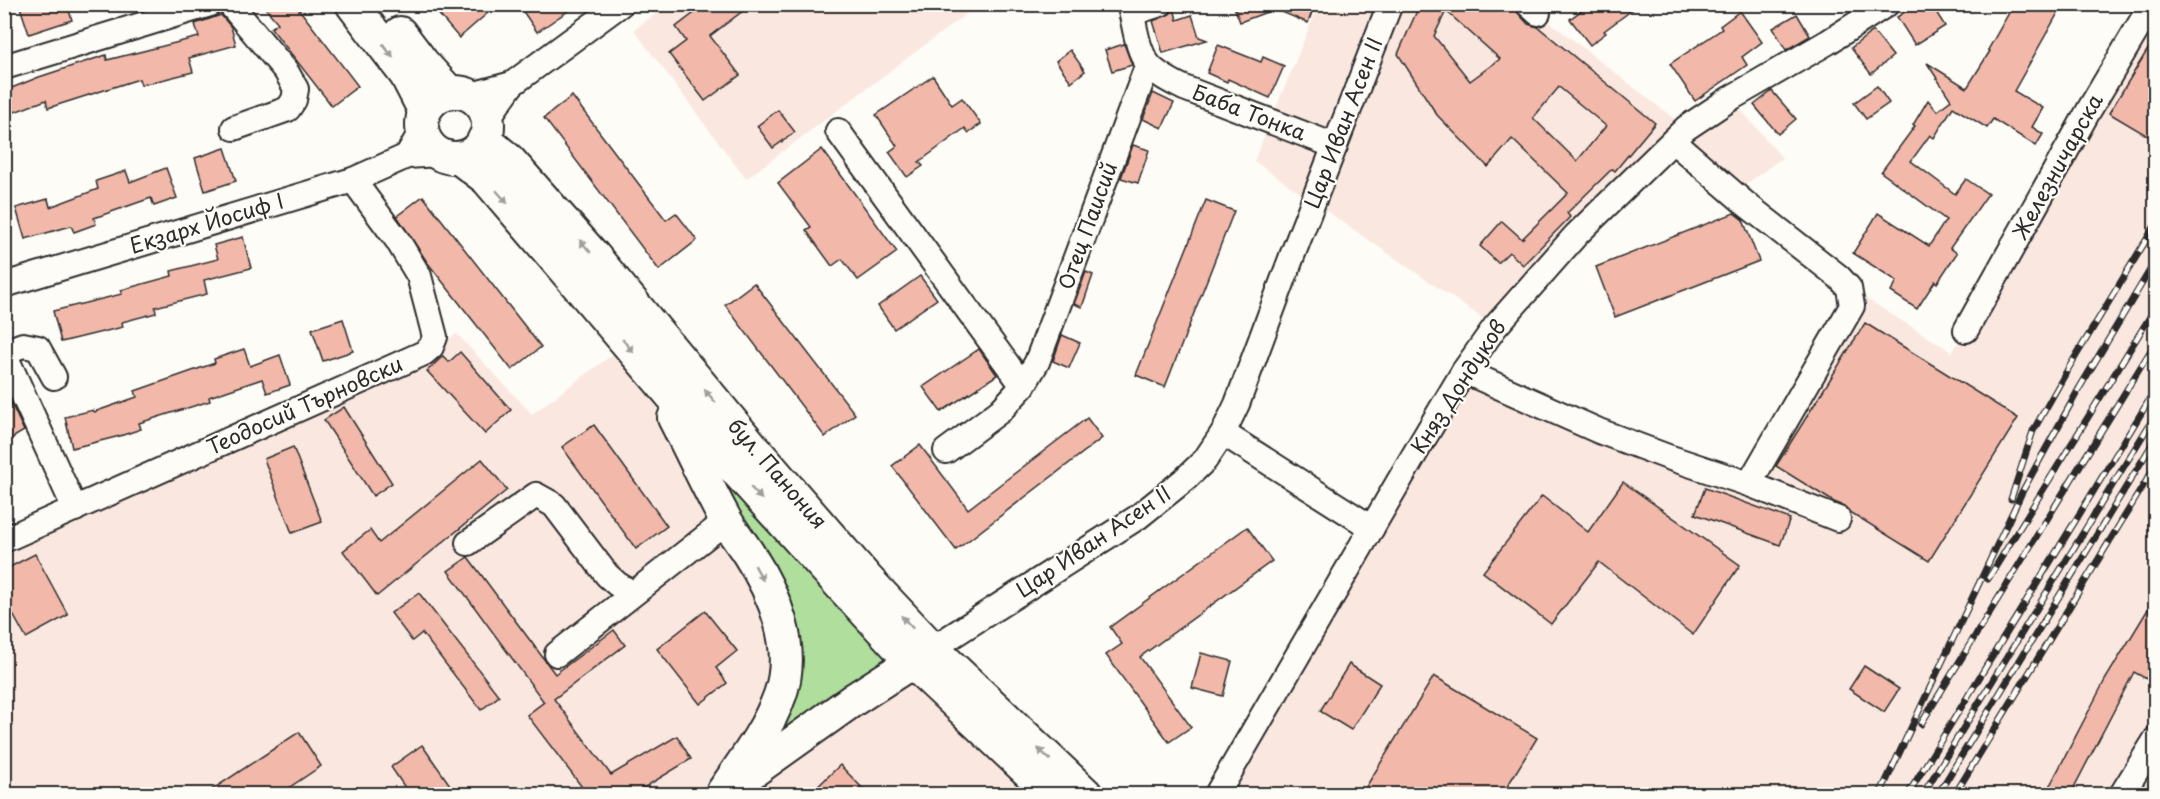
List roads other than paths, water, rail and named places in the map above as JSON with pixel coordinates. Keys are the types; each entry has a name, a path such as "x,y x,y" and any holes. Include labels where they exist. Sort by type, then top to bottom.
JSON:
{"main road":[{"name":"бул. Панония","path":"352,4 406,75 430,142 487,179 731,465 955,687 1052,795"},
{"name":"бул. Панония","path":"378,4 422,62 473,111 509,160 587,248 756,451 868,580 922,655"},
{"path":"439,95 473,111 478,148 470,154 430,142 430,101 439,95"},
{"path":"651,374 726,521 749,555 771,596 783,635 785,666 780,693 769,720 754,746 721,794"},
{"name":"Цар Иван Асен II","path":"721,794 853,700 922,655"},
{"name":"бул. Панония","path":"955,687 1086,795"}],"street":[{"path":"4,67 210,4"},
{"path":"230,4 286,71 296,89 294,100 288,109 234,128"},
{"path":"473,111 621,4"},
{"path":"1156,70 1140,45 1131,9 1160,4"},
{"name":"Цар Иван Асен II","path":"922,655 1138,517 1205,460 1223,433 1237,404 1390,4"},
{"name":"Княз Дондуков","path":"1217,795 1464,370 1495,327 1576,235 1686,128 1731,98 1828,42 1887,4"},
{"name":"Железничарска","path":"1966,330 2089,110 2152,4"},
{"name":"Баба Тонка","path":"1156,70 1184,88 1335,146"},
{"name":"Отец Паисий","path":"946,451 1000,411 1023,386 1037,362 1156,70"},
{"path":"838,131 1023,386"},
{"path":"1673,141 1747,205 1839,277 1849,288 1852,306 1749,484"},
{"name":"Екзарх Йосиф I","path":"4,285 353,180 430,142"},
{"name":"Теодосий Търновски","path":"4,540 424,353 431,347 435,337 418,276 398,241 353,180"},
{"path":"54,378 38,348 23,345 4,352 75,509"},
{"path":"1464,370 1599,431 1749,484 1838,519"},
{"path":"1223,433 1372,528"},
{"path":"468,543 536,495 555,505 607,575 632,593"},
{"path":"557,654 726,521"},
{"path":"2122,795 2156,739"}],"railway":[{"path":"2011,499 2033,431 2156,224"},
{"path":"1880,794 2022,492 2080,387 2156,260"},
{"path":"1988,579 2156,307"},
{"path":"1921,724 2156,342"},
{"path":"1908,794 2156,389"},
{"path":"1923,794 2156,414"},
{"path":"1938,794 2156,438"},
{"path":"1955,794 2156,465"}]}
